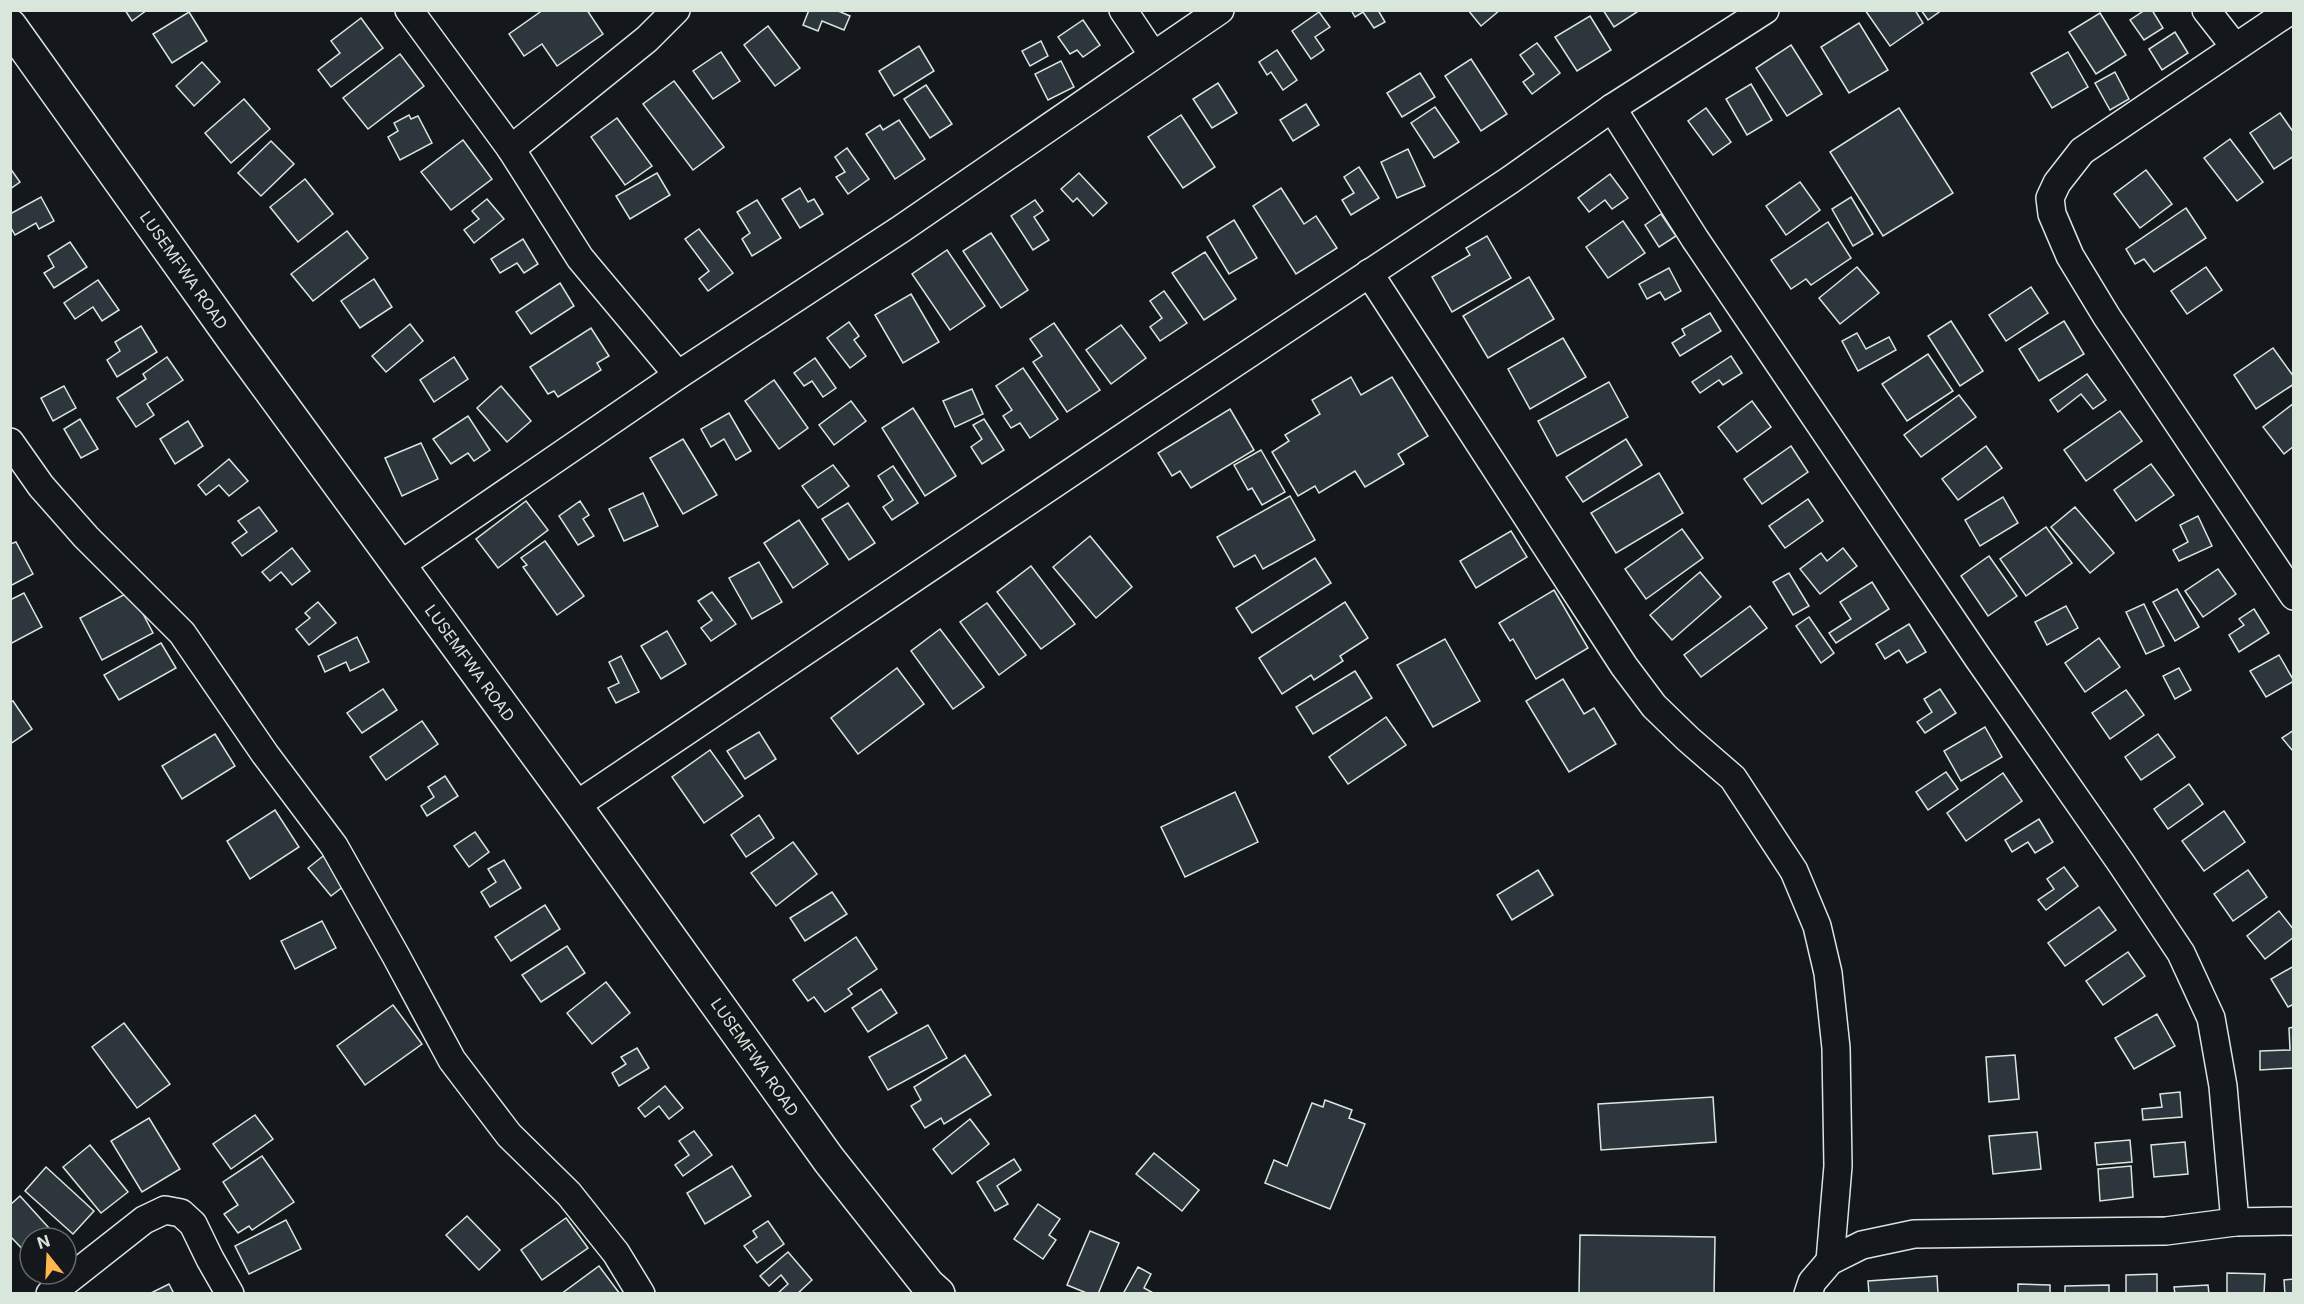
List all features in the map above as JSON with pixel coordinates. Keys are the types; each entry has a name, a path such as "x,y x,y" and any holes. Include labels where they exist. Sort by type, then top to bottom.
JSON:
{"street":[{"path":"409,10 511,149 580,258 678,375"},
{"path":"511,149 647,39 676,10"},
{"path":"1124,10 1153,54"},
{"path":"399,566 678,375 901,229 1220,10"},
{"path":"575,806 1510,180 1612,108 1765,10"},
{"path":"2206,10 2235,47"},
{"path":"2291,10 2082,151 2057,183 2050,198 2052,214 2070,256 2107,317 2294,596"},
{"name":"LUSEMFWA ROAD","path":"10,26 234,340 575,806 829,1161 928,1285 938,1293"},
{"path":"1612,108 1695,239 1978,658 2181,953 2211,1018 2223,1086 2235,1222"},
{"path":"1369,273 1624,666 1653,706 1733,778 1794,871 1817,926 1828,973 1836,1048 1838,1166 1830,1261"},
{"path":"10,442 41,486 86,537 182,633 265,754 334,846 452,1060 509,1135 568,1194 616,1253 641,1293"},
{"path":"50,1293 144,1220 165,1210 181,1214 194,1224 210,1259 230,1293"},
{"path":"1808,1293 1812,1282 1830,1261 1862,1245 1914,1234 2166,1230 2235,1222 2294,1221"}],"building":[{"path":"125,10 147,10 132,21"},
{"path":"543,10 587,10 603,34 557,66 542,44 524,56 509,34"},
{"path":"809,10 836,10 850,16 844,30 822,21 818,31 803,25"},
{"path":"1351,10 1378,10 1385,22 1374,28 1363,12 1355,17"},
{"path":"1468,10 1500,10 1481,26"},
{"path":"1603,10 1636,10 1637,12 1614,27"},
{"path":"1865,10 1915,10 1923,23 1890,46"},
{"path":"1921,10 1942,10 1928,20"},
{"path":"2145,10 2152,10 2163,28 2144,40 2130,20"},
{"path":"189,12 207,41 172,63 153,34"},
{"path":"1319,12 1330,27 1315,37 1324,50 1311,59 1292,31"},
{"path":"2100,13 2126,55 2096,74 2069,32"},
{"path":"1590,16 1611,50 1577,71 1555,37"},
{"path":"361,18 383,48 331,87 318,70 340,53 331,41"},
{"path":"1083,20 1100,45 1083,57 1077,50 1070,54 1058,37"},
{"path":"1859,23 1888,70 1849,93 1821,47"},
{"path":"768,26 800,68 775,86 744,45"},
{"path":"2175,32 2188,53 2162,70 2149,49"},
{"path":"1041,41 1048,56 1030,66 1022,51"},
{"path":"1537,43 1560,73 1532,94 1523,82 1534,74 1520,55"},
{"path":"1791,45 1822,94 1787,116 1756,68"},
{"path":"919,46 934,71 894,96 879,71"},
{"path":"1277,50 1297,80 1283,90 1271,72 1267,75 1259,62"},
{"path":"721,52 740,81 713,99 693,71"},
{"path":"2068,52 2088,87 2052,108 2031,73"},
{"path":"400,54 424,86 368,129 343,98"},
{"path":"1471,59 1507,114 1481,131 1445,76"},
{"path":"1061,61 1074,87 1048,100 1035,74"},
{"path":"202,62 220,82 194,106 176,86"},
{"path":"2115,72 2129,99 2110,110 2095,83"},
{"path":"1420,73 1435,97 1402,117 1387,93"},
{"path":"674,81 724,147 693,170 643,104"},
{"path":"1218,83 1237,113 1212,128 1193,99"},
{"path":"1751,84 1772,120 1747,135 1726,99"},
{"path":"926,85 952,124 930,138 904,99"},
{"path":"244,99 270,129 231,163 205,133"},
{"path":"1306,104 1319,125 1293,141 1280,120"},
{"path":"1435,107 1459,142 1434,158 1411,123"},
{"path":"1706,108 1731,142 1713,155 1688,121"},
{"path":"1899,108 1953,193 1883,236 1830,152"},
{"path":"2280,113 2294,133 2294,156 2274,169 2250,133"},
{"path":"409,115 411,119 418,116 432,143 400,160 388,137 398,131 394,123"},
{"path":"1181,115 1215,167 1183,188 1148,137"},
{"path":"617,118 652,166 625,185 591,137"},
{"path":"899,120 925,159 895,179 866,134 880,125 883,130"},
{"path":"2230,139 2263,182 2237,201 2204,158"},
{"path":"463,140 492,179 451,210 421,172"},
{"path":"271,141 294,164 261,196 238,173"},
{"path":"847,148 869,179 848,194 836,177 845,172 835,157"},
{"path":"1408,149 1425,186 1397,198 1381,162"},
{"path":"1359,167 1379,198 1351,215 1342,200 1354,193 1344,177"},
{"path":"10,168 20,182 10,189"},
{"path":"2146,170 2172,204 2140,228 2114,194"},
{"path":"657,173 670,195 630,219 616,196"},
{"path":"1079,173 1107,203 1093,216 1077,198 1073,202 1061,189"},
{"path":"1610,174 1628,198 1612,209 1605,200 1589,212 1578,198"},
{"path":"305,179 333,214 298,242 270,207"},
{"path":"1800,182 1820,210 1786,235 1766,206"},
{"path":"800,188 808,202 814,199 823,214 800,228 782,199"},
{"path":"1281,188 1304,224 1316,216 1337,248 1296,274 1253,206"},
{"path":"41,197 54,221 39,229 36,223 15,235 10,226 10,214"},
{"path":"1851,197 1873,234 1853,246 1832,209"},
{"path":"487,199 504,219 474,243 464,230 479,219 472,211"},
{"path":"757,200 781,238 752,256 742,239 750,233 737,212"},
{"path":"1035,200 1043,211 1034,217 1049,240 1033,250 1011,216"},
{"path":"2186,208 2206,238 2154,272 2144,259 2135,264 2126,249"},
{"path":"1661,214 1676,236 1659,247 1645,225"},
{"path":"1234,220 1257,258 1229,274 1207,237"},
{"path":"1623,221 1645,253 1608,278 1586,247"},
{"path":"1828,222 1851,258 1811,285 1806,279 1791,289 1771,260"},
{"path":"699,229 733,273 708,291 699,279 709,271 685,239"},
{"path":"347,231 368,258 313,301 291,274"},
{"path":"991,233 1028,290 1001,308 963,251"},
{"path":"1487,236 1511,278 1452,312 1432,277 1470,255 1466,248"},
{"path":"523,239 538,264 524,273 517,263 500,273 491,259"},
{"path":"70,242 87,267 54,288 44,273 54,267 48,256"},
{"path":"947,250 985,306 950,330 912,274"},
{"path":"1205,252 1236,299 1204,320 1172,273"},
{"path":"1857,267 1879,293 1840,324 1819,298"},
{"path":"2206,267 2222,290 2187,314 2171,291"},
{"path":"1669,268 1681,291 1665,300 1660,292 1647,299 1639,284"},
{"path":"1529,277 1554,319 1488,358 1463,316"},
{"path":"374,279 392,307 360,328 341,301"},
{"path":"98,280 119,310 102,321 93,307 75,319 64,303"},
{"path":"560,283 574,306 531,334 516,312"},
{"path":"2031,287 2048,313 2006,341 1989,315"},
{"path":"1164,291 1187,323 1160,341 1150,327 1162,318 1150,301"},
{"path":"911,294 939,342 903,363 875,315"},
{"path":"1710,313 1721,331 1680,356 1672,343 1685,335 1682,329"},
{"path":"1951,321 1983,371 1960,386 1928,336"},
{"path":"2064,321 2084,354 2039,381 2019,349"},
{"path":"849,322 859,336 854,340 866,356 850,368 827,338"},
{"path":"1054,323 1100,390 1067,412 1033,362 1042,356 1030,339"},
{"path":"410,324 423,341 386,372 372,356"},
{"path":"1121,325 1146,358 1111,384 1086,350"},
{"path":"141,326 157,352 117,377 107,360 120,351 115,342"},
{"path":"591,328 609,356 597,363 601,370 558,397 554,391 548,394 530,367"},
{"path":"1857,333 1866,349 1889,337 1896,350 1858,371 1842,341"},
{"path":"1563,338 1586,377 1530,409 1508,369"},
{"path":"2273,348 2294,377 2294,384 2256,409 2234,375"},
{"path":"1928,354 1953,391 1907,421 1882,384"},
{"path":"1731,356 1742,373 1723,385 1719,380 1700,393 1692,382"},
{"path":"167,357 183,380 147,404 154,415 136,427 117,398 146,379 143,374"},
{"path":"454,357 468,379 434,402 420,380"},
{"path":"815,358 836,388 823,397 812,381 804,386 794,373"},
{"path":"1023,368 1058,419 1030,438 1020,423 1011,428 1003,416 1012,410 996,386"},
{"path":"2087,374 2106,400 2093,409 2081,394 2058,412 2050,400"},
{"path":"1351,377 1361,395 1392,377 1428,436 1398,454 1404,464 1365,487 1355,471 1319,493 1315,486 1298,496 1272,452 1289,441 1285,435 1320,414 1312,400"},
{"path":"774,380 808,428 779,449 745,401"},
{"path":"1609,382 1628,417 1557,456 1538,421"},
{"path":"64,386 76,408 53,421 41,398"},
{"path":"501,386 531,421 507,442 477,408"},
{"path":"972,389 983,414 955,427 943,401"},
{"path":"1959,395 1976,417 1921,457 1904,435"},
{"path":"851,401 866,421 834,445 819,425"},
{"path":"1752,401 1771,427 1737,452 1718,427"},
{"path":"2294,403 2294,446 2284,454 2263,427"},
{"path":"913,408 956,476 925,496 882,428"},
{"path":"1230,409 1254,450 1191,488 1180,471 1172,476 1158,453"},
{"path":"2120,411 2142,441 2086,481 2064,450"},
{"path":"729,413 751,451 736,460 724,439 711,447 701,429"},
{"path":"468,416 490,450 474,461 468,453 451,464 433,439"},
{"path":"80,419 98,449 81,458 64,429"},
{"path":"984,419 1004,450 982,464 971,447 982,439 973,425"},
{"path":"188,421 203,446 175,464 160,439"},
{"path":"683,439 717,495 683,514 650,458"},
{"path":"1626,439 1642,465 1583,502 1566,477"},
{"path":"421,443 438,479 402,496 385,458"},
{"path":"1791,446 1808,472 1762,504 1744,479"},
{"path":"1986,446 2002,468 1958,500 1942,479"},
{"path":"1261,450 1285,492 1262,505 1252,488 1248,490 1234,465"},
{"path":"229,459 248,481 229,496 219,485 206,495 198,485"},
{"path":"2151,464 2174,495 2136,521 2114,490"},
{"path":"833,465 849,486 818,508 802,486"},
{"path":"893,466 918,503 892,520 883,507 893,500 878,476"},
{"path":"1659,473 1683,513 1616,553 1591,513"},
{"path":"643,493 658,526 624,541 609,509"},
{"path":"1290,496 1315,540 1263,569 1255,555 1234,567 1217,537"},
{"path":"2003,497 2018,523 1980,546 1965,520"},
{"path":"1808,499 1823,521 1785,548 1769,526"},
{"path":"526,501 548,530 498,568 476,539"},
{"path":"580,501 589,515 583,519 594,536 578,545 559,516"},
{"path":"848,503 875,543 849,560 822,519"},
{"path":"259,507 277,531 242,556 232,543 247,532 238,521"},
{"path":"2075,507 2114,553 2090,573 2051,527"},
{"path":"2198,516 2212,546 2179,561 2173,550 2188,542 2180,525"},
{"path":"799,520 828,564 793,588 764,543"},
{"path":"2046,527 2072,563 2026,596 2000,559"},
{"path":"1682,529 1703,558 1646,599 1625,569"},
{"path":"1511,531 1527,557 1476,588 1460,561"},
{"path":"1090,536 1132,587 1096,618 1053,567"},
{"path":"545,541 584,596 557,615 523,567 527,565 521,558"},
{"path":"16,542 33,574 10,586 10,544"},
{"path":"292,548 310,571 292,585 281,572 270,581 262,572"},
{"path":"1843,548 1857,566 1820,594 1800,569 1821,553 1827,561"},
{"path":"1989,556 2017,596 1988,616 1961,576"},
{"path":"1315,558 1331,583 1252,633 1236,608"},
{"path":"759,562 782,602 752,619 729,578"},
{"path":"1031,566 1075,624 1041,649 997,592"},
{"path":"2218,569 2236,594 2203,617 2185,591"},
{"path":"1700,572 1721,597 1672,640 1650,615"},
{"path":"1789,573 1809,606 1793,615 1773,582"},
{"path":"1872,582 1889,609 1836,643 1829,633 1851,619 1840,602"},
{"path":"2177,589 2199,627 2175,641 2153,602"},
{"path":"1554,590 1588,648 1536,679 1513,639 1510,641 1499,623"},
{"path":"131,591 153,633 102,660 80,618"},
{"path":"712,592 736,624 711,641 701,628 712,620 698,601"},
{"path":"24,593 42,627 10,644 10,600"},
{"path":"318,602 336,623 309,645 296,629 310,618 305,613"},
{"path":"1345,602 1368,638 1340,656 1343,661 1314,680 1311,675 1282,694 1259,658"},
{"path":"987,603 1026,655 999,675 960,622"},
{"path":"2144,604 2164,646 2146,654 2126,612"},
{"path":"1750,606 1767,628 1701,677 1684,655"},
{"path":"2066,606 2078,628 2047,645 2035,622"},
{"path":"2254,609 2269,633 2239,652 2229,635 2244,625 2239,619"},
{"path":"1809,617 1834,653 1821,663 1796,626"},
{"path":"1909,624 1926,652 1907,663 1899,650 1885,659 1876,644"},
{"path":"940,629 984,687 953,709 911,651"},
{"path":"667,631 686,664 661,679 641,646"},
{"path":"357,637 369,662 350,671 346,662 325,672 318,656"},
{"path":"2099,638 2120,667 2085,692 2065,663"},
{"path":"1445,639 1480,701 1433,727 1397,665"},
{"path":"161,643 176,668 119,700 104,675"},
{"path":"2279,655 2294,681 2266,697 2250,671"},
{"path":"621,656 639,692 616,703 608,688 619,683 609,662"},
{"path":"897,668 924,704 858,754 831,718"},
{"path":"2179,668 2191,690 2175,699 2163,676"},
{"path":"1355,671 1372,698 1313,734 1296,707"},
{"path":"1563,679 1584,714 1594,708 1616,744 1569,772 1526,701"},
{"path":"383,689 397,710 362,733 347,713"},
{"path":"1940,689 1956,713 1925,733 1917,722 1932,712 1924,699"},
{"path":"2126,690 2144,715 2110,739 2092,713"},
{"path":"13,701 32,729 10,744 10,702"},
{"path":"1386,717 1406,745 1348,784 1329,757"},
{"path":"422,721 438,744 386,780 370,757"},
{"path":"1985,727 2002,757 1961,781 1944,751"},
{"path":"2294,730 2294,748 2292,750 2282,738"},
{"path":"759,732 776,759 745,779 727,751"},
{"path":"215,734 235,766 182,799 162,766"},
{"path":"2158,734 2175,757 2141,780 2125,757"},
{"path":"710,750 743,796 704,823 672,777"},
{"path":"1946,772 1958,789 1928,810 1916,792"},
{"path":"2003,773 2022,801 1966,841 1947,813"},
{"path":"445,776 458,796 427,816 421,806 434,797 428,787"},
{"path":"2189,784 2203,804 2168,829 2154,809"},
{"path":"1235,792 1258,842 1185,877 1161,827"},
{"path":"275,810 299,847 250,879 227,841"},
{"path":"2224,811 2245,842 2204,871 2182,841"},
{"path":"759,815 774,838 746,857 731,835"},
{"path":"2039,819 2053,842 2035,853 2028,842 2012,852 2005,840"},
{"path":"475,832 489,852 469,867 454,846"},
{"path":"793,842 817,874 776,906 751,873"},
{"path":"327,853 349,882 331,896 308,868"},
{"path":"504,860 521,888 490,907 481,892 496,882 488,869"},
{"path":"2064,867 2078,886 2046,910 2038,900 2054,889 2047,879"},
{"path":"1538,870 1553,895 1512,920 1497,895"},
{"path":"2248,870 2267,897 2233,921 2214,894"},
{"path":"832,892 847,914 805,941 790,918"},
{"path":"545,905 560,929 511,961 495,937"},
{"path":"2099,907 2116,930 2065,966 2048,943"},
{"path":"2279,911 2294,930 2294,937 2265,959 2247,936"},
{"path":"322,921 336,948 295,969 281,941"},
{"path":"856,937 877,969 848,989 852,994 825,1012 814,997 808,1001 793,980"},
{"path":"567,946 585,973 541,1002 522,975"},
{"path":"2128,952 2145,976 2103,1005 2086,981"},
{"path":"2294,966 2294,1004 2288,1007 2271,979"},
{"path":"606,982 630,1013 592,1044 567,1013"},
{"path":"881,989 897,1013 868,1032 852,1008"},
{"path":"393,1005 422,1044 365,1085 337,1046"},
{"path":"2157,1014 2175,1046 2134,1069 2115,1038"},
{"path":"124,1023 170,1084 137,1108 92,1047"},
{"path":"928,1025 947,1058 888,1090 869,1057"},
{"path":"2294,1027 2294,1068 2260,1070 2260,1051 2290,1050 2289,1028"},
{"path":"637,1048 649,1068 619,1086 612,1073 626,1064 621,1057"},
{"path":"965,1055 991,1095 944,1124 941,1118 925,1128 911,1106 921,1100 914,1087"},
{"path":"2015,1055 2019,1099 1989,1102 1986,1057"},
{"path":"665,1086 683,1108 669,1119 659,1106 645,1117 638,1108"},
{"path":"2180,1092 2182,1117 2143,1120 2142,1109 2162,1107 2160,1094"},
{"path":"1713,1097 1716,1142 1601,1150 1598,1104"},
{"path":"1325,1100 1352,1110 1349,1118 1365,1124 1330,1209 1265,1183 1274,1160 1287,1166 1312,1103 1323,1107"},
{"path":"255,1115 273,1139 231,1169 213,1144"},
{"path":"149,1118 180,1169 142,1192 111,1141"},
{"path":"970,1119 989,1144 952,1174 933,1149"},
{"path":"694,1131 712,1155 683,1176 675,1165 689,1155 679,1141"},
{"path":"2037,1132 2041,1169 1993,1174 1989,1136"},
{"path":"2130,1140 2132,1162 2097,1165 2095,1143"},
{"path":"2185,1142 2188,1174 2154,1177 2151,1145"},
{"path":"90,1145 128,1192 101,1213 63,1167"},
{"path":"1154,1153 1199,1190 1182,1211 1136,1174"},
{"path":"262,1156 294,1202 252,1230 249,1226 238,1233 224,1214 238,1205 223,1182"},
{"path":"1014,1159 1021,1170 997,1186 1008,1204 995,1211 977,1182"},
{"path":"732,1166 751,1196 705,1224 687,1193"},
{"path":"2131,1166 2133,1197 2100,1201 2098,1169"},
{"path":"46,1167 94,1211 78,1229 78,1226 64,1226 25,1191"},
{"path":"20,1196 47,1226 18,1226 18,1244 10,1236 10,1205"},
{"path":"1038,1204 1060,1219 1049,1235 1056,1240 1043,1259 1014,1239"},
{"path":"467,1216 500,1250 479,1270 446,1235"},
{"path":"566,1218 588,1248 542,1280 521,1250"},
{"path":"286,1220 301,1249 249,1274 235,1246"},
{"path":"768,1221 784,1244 757,1263 744,1246 757,1237 753,1231"},
{"path":"1090,1231 1119,1243 1098,1294 1089,1294 1067,1285"},
{"path":"1580,1235 1715,1237 1714,1294 1579,1294"},
{"path":"788,1252 812,1280 797,1294 777,1294 788,1284 781,1275 769,1286 760,1276"},
{"path":"599,1266 620,1294 561,1294"},
{"path":"1138,1267 1151,1274 1144,1288 1155,1294 1123,1294"},
{"path":"2227,1273 2265,1274 2264,1294 2227,1294"},
{"path":"2157,1274 2157,1294 2126,1294 2126,1275"},
{"path":"1937,1276 1938,1294 1869,1294 1868,1281"},
{"path":"2294,1279 2294,1294 2285,1294 2284,1280"},
{"path":"169,1284 174,1294 149,1294"},
{"path":"2018,1284 2050,1285 2050,1294 2018,1294"},
{"path":"2109,1285 2109,1294 2065,1294 2065,1286"},
{"path":"2208,1285 2209,1294 2175,1294 2174,1287"}]}
